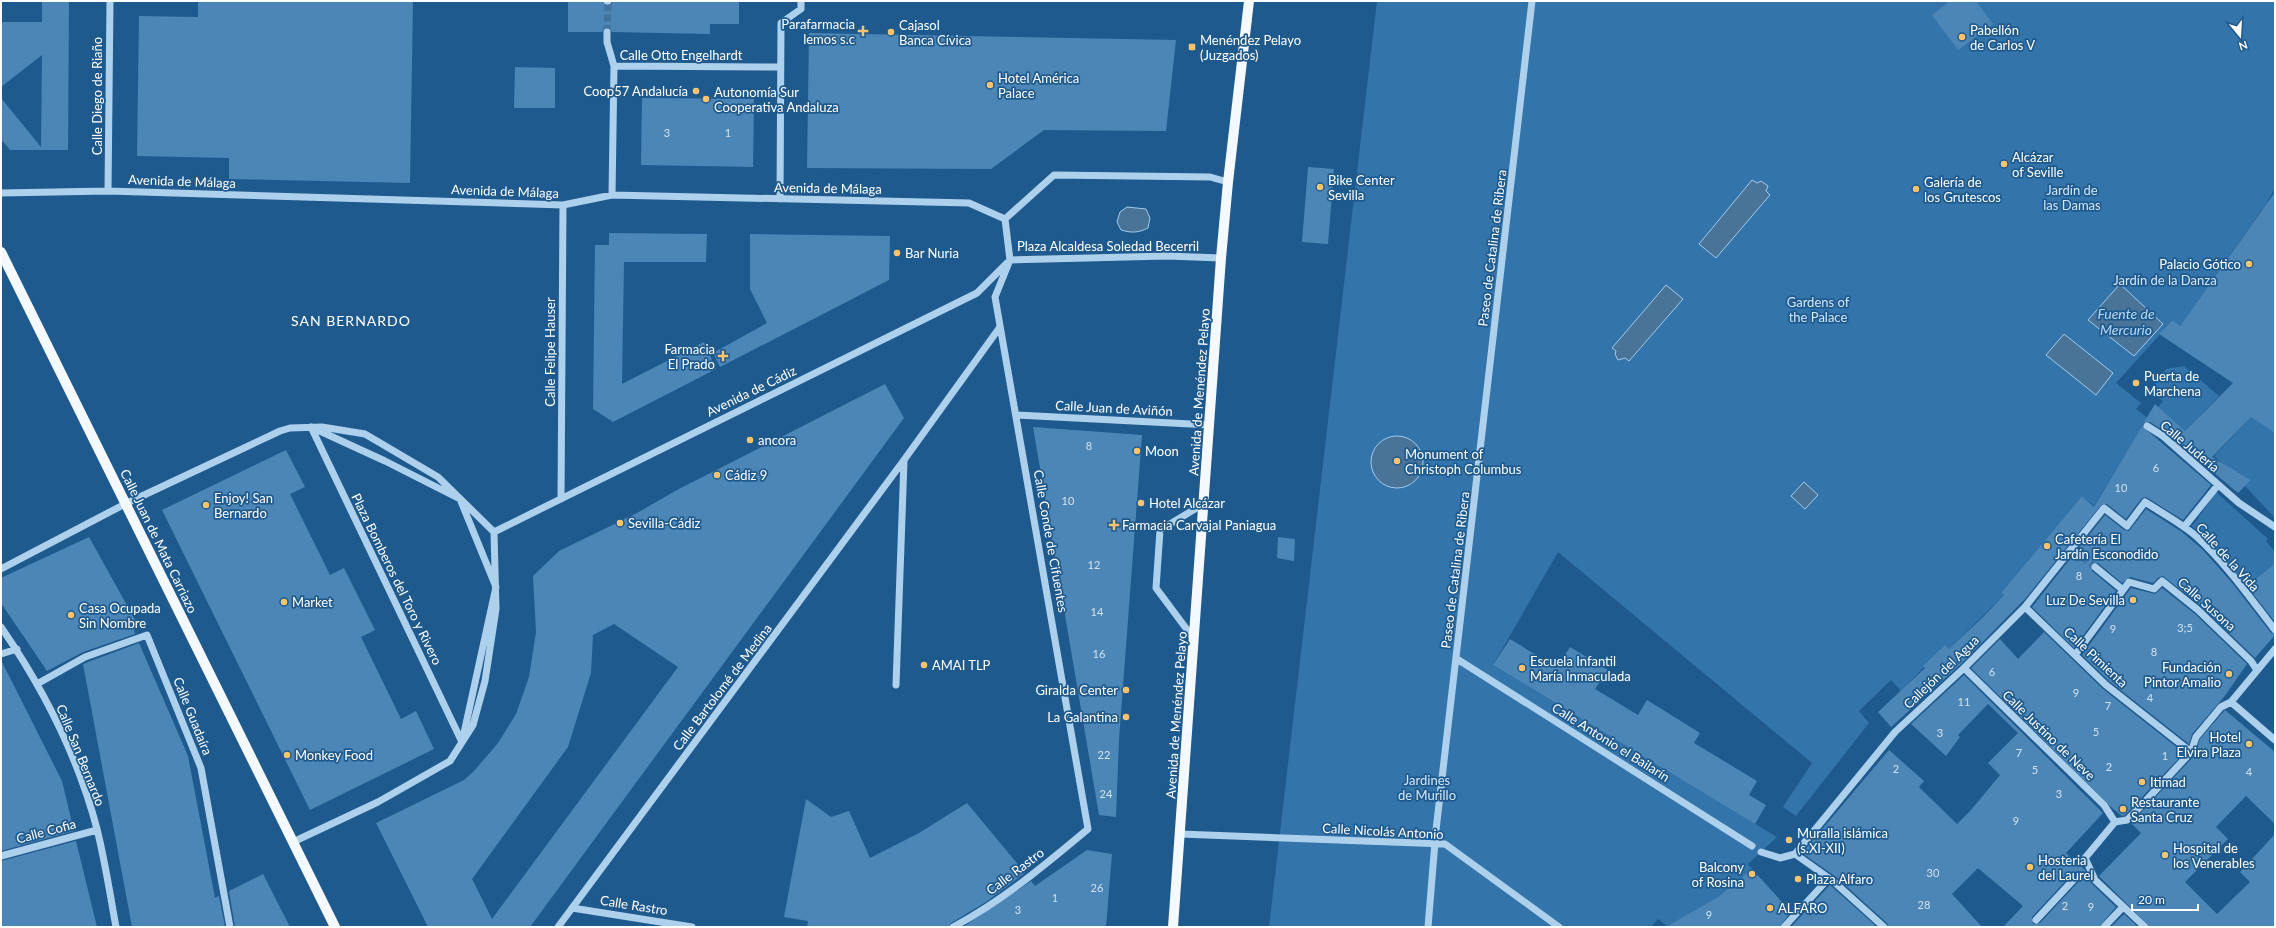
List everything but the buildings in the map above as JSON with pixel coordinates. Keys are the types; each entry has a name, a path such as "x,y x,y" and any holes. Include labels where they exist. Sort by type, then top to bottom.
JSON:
{"main road":[{"name":"Avenida de Menéndez Pelayo","path":"1173,927 1205,503 1221,258 1228,182 1249,1"},
{"name":"Calle Juan de Mata Carriazo","path":"1,252 335,927"}],"street":[{"name":"Calle Diego de Riaño","path":"108,191 110,1"},
{"path":"780,199 781,23 801,9 801,1"},
{"name":"Paseo de Catalina de Ribera","path":"1428,927 1435,844 1532,1"},
{"path":"607,32 607,42 614,66"},
{"name":"Calle Otto Engelhardt","path":"612,195 614,66 780,67"},
{"path":"1005,219 1054,175 1210,177 1228,182"},
{"name":"Avenida de Málaga","path":"1,193 108,191 563,205 612,195 969,203 1005,219"},
{"name":"Calle Felipe Hauser","path":"561,499 563,205"},
{"name":"Plaza Alcaldesa Soledad Becerril","path":"1005,219 1010,260 1167,256 1221,258"},
{"name":"Avenida de Cádiz","path":"494,532 977,292 1010,260"},
{"name":"Calle Conde de Cifuentes","path":"1010,260 995,297 1088,829"},
{"name":"Calle Bartolomé de Medina","path":"558,927 904,460 1000,327"},
{"name":"Calle Juan de Aviñón","path":"1016,415 1210,426"},
{"name":"Calle Judería","path":"2147,426 2163,436 2239,503 2275,527"},
{"path":"311,427 386,461 460,499 496,587"},
{"name":"Plaza Bomberos del Toro y Rivero","path":"311,427 462,742"},
{"path":"1,569 125,504 280,431 290,428 322,427 365,434 438,477 494,532 496,608 485,681 473,725 450,761 378,802 294,842"},
{"path":"896,685 904,460"},
{"name":"Calle Judería","path":"2184,527 2218,485"},
{"name":"Calle de la Vida","path":"2104,508 2127,526 2145,502 2184,527 2197,537 2231,575 2275,630"},
{"path":"1194,640 1156,588 1160,530 1205,503"},
{"name":"Callejón del Agua","path":"1795,854 1895,732 1964,668 2025,607 2073,549 2104,508"},
{"path":"2075,655 2123,590 2095,567"},
{"name":"Calle Susona","path":"2123,590 2129,582 2154,589 2162,581 2198,610 2251,661 2257,670"},
{"name":"Calle Pimienta","path":"2025,607 2106,685 2191,752"},
{"name":"Calle San Bernardo","path":"1,627 17,649 62,732 86,791 97,830 116,927"},
{"name":"Calle Guadaíra","path":"37,684 85,656 147,635 202,768 230,927"},
{"path":"1,654 17,649"},
{"path":"2145,927 2095,880 2085,858 2115,822 2127,820 2191,752 2196,737 2221,707 2231,702 2275,649"},
{"name":"Calle Antonio el Bailarín","path":"1456,659 1752,846"},
{"name":"Calle Justino de Neve","path":"1964,668 2104,805 2115,822"},
{"path":"2231,702 2275,740"},
{"name":"Calle Rastro","path":"953,927 979,913 1037,872 1088,829"},
{"name":"Calle Cofia","path":"1,856 97,830"},
{"name":"Calle Nicolás Antonio","path":"1180,834 1446,844 1559,927"},
{"path":"1761,852 1780,858 1795,854 1831,880 1884,927"},
{"path":"2036,920 2077,876"},
{"path":"1784,927 1831,880"},
{"path":"2104,927 2123,907"},
{"name":"Calle Rastro","path":"572,908 676,926 692,927"}],"green space":[{"name":"Gardens of the Palace","path":"1377,1 2275,1 2275,188 2266,204 2180,326 2173,320 2116,383 2141,403 2136,409 2149,419 2141,428 2094,506 2082,496 2001,593 2004,595 1949,649 1945,645 1901,691 1891,680 1859,711 1869,723 1796,816 1783,807 1812,763 1558,552 1493,665 1777,837 1748,864 1752,869 1718,897 1668,927 1658,919 1651,927 1269,927"},
{"path":"2184,366 2219,396 2185,431 2158,407 2163,401 2150,391 2166,369"},
{"path":"2252,416 2275,431 2275,518 2245,486 2251,480 2238,472 2236,475 2214,456"},
{"path":"2216,492 2268,539 2266,541 2275,552 2275,563 2245,587 2191,525 2194,524"}],"water":[{"path":"1752,180 1757,183 1761,181 1768,186 1766,191 1770,195 1716,258 1699,244"},
{"path":"1127,207 1146,209 1150,218 1148,228 1134,232 1121,230 1117,222 1120,212"},
{"name":"Fuente de Mercurio","path":"2120,284 2163,324 2134,356 2088,320"},
{"path":"1666,285 1683,299 1629,361 1625,358 1618,360 1615,354 1616,351 1612,348"},
{"path":"2064,334 2113,373 2096,395 2046,355"},
{"path":"1397,436 1407,438 1415,444 1421,452 1423,462 1421,472 1415,480 1407,486 1397,488 1387,486 1379,480 1373,472 1371,462 1373,452 1379,444 1387,438"},
{"path":"1804,482 1818,495 1805,509 1791,496"}],"tunnel":[{"path":"607,32 608,1"},
{"path":"2074,550 2095,567"}],"place":[{"name":"Parafarmacia lemos s.c","path":"863,31"},
{"name":"Cajasol Banca Cívica","path":"891,32"},
{"name":"Pabellón de Carlos V","path":"1962,37"},
{"name":"Menéndez Pelayo (Juzgados)","path":"1192,47"},
{"name":"Hotel América Palace","path":"990,85"},
{"name":"Coop57 Andalucía","path":"696,91"},
{"name":"Autonomía Sur Cooperativa Andaluza","path":"706,99"},
{"name":"Alcázar of Seville","path":"2004,164"},
{"name":"Bike Center Sevilla","path":"1320,187"},
{"name":"Galería de los Grutescos","path":"1916,189"},
{"name":"Bar Nuria","path":"897,253"},
{"name":"Palacio Gótico","path":"2249,264"},
{"name":"Farmacia El Prado","path":"723,356"},
{"name":"Puerta de Marchena","path":"2136,383"},
{"name":"ancora","path":"750,440"},
{"name":"Moon","path":"1137,451"},
{"name":"Monument of Christoph Columbus","path":"1397,461"},
{"name":"Cádiz 9","path":"717,475"},
{"name":"Hotel Alcázar","path":"1141,503"},
{"name":"Enjoy! San Bernardo","path":"206,505"},
{"name":"Sevilla-Cádiz","path":"620,523"},
{"name":"Farmacia Carvajal Paniagua","path":"1114,525"},
{"name":"Cafetería El Jardín Esconodido","path":"2047,546"},
{"name":"Luz De Sevilla","path":"2133,600"},
{"name":"Market","path":"284,602"},
{"name":"Casa Ocupada Sin Nombre","path":"71,615"},
{"name":"AMAI TLP","path":"924,665"},
{"name":"Escuela Infantil María Inmaculada","path":"1522,668"},
{"name":"Fundación Pintor Amalio","path":"2229,674"},
{"name":"Giralda Center","path":"1126,690"},
{"name":"La Galantina","path":"1126,717"},
{"name":"Hotel Elvira Plaza","path":"2249,744"},
{"name":"Monkey Food","path":"287,755"},
{"name":"Itimad","path":"2142,782"},
{"name":"Restaurante Santa Cruz","path":"2123,809"},
{"name":"Muralla islámica (s.XI-XII)","path":"1789,840"},
{"name":"Hospital de los Venerables","path":"2165,855"},
{"name":"Hosteria del Laurel","path":"2030,867"},
{"name":"Balcony of Rosina","path":"1752,874"},
{"name":"Plaza Alfaro","path":"1798,879"},
{"name":"ALFARO","path":"1770,908"}],"district":[{"name":"SAN BERNARDO","path":"351,320"}],"park label":[{"name":"Jardín de las Damas","path":"2072,198"},
{"name":"Jardín de la Danza","path":"2165,280"},
{"name":"Jardines de Murillo","path":"1427,788"}]}
